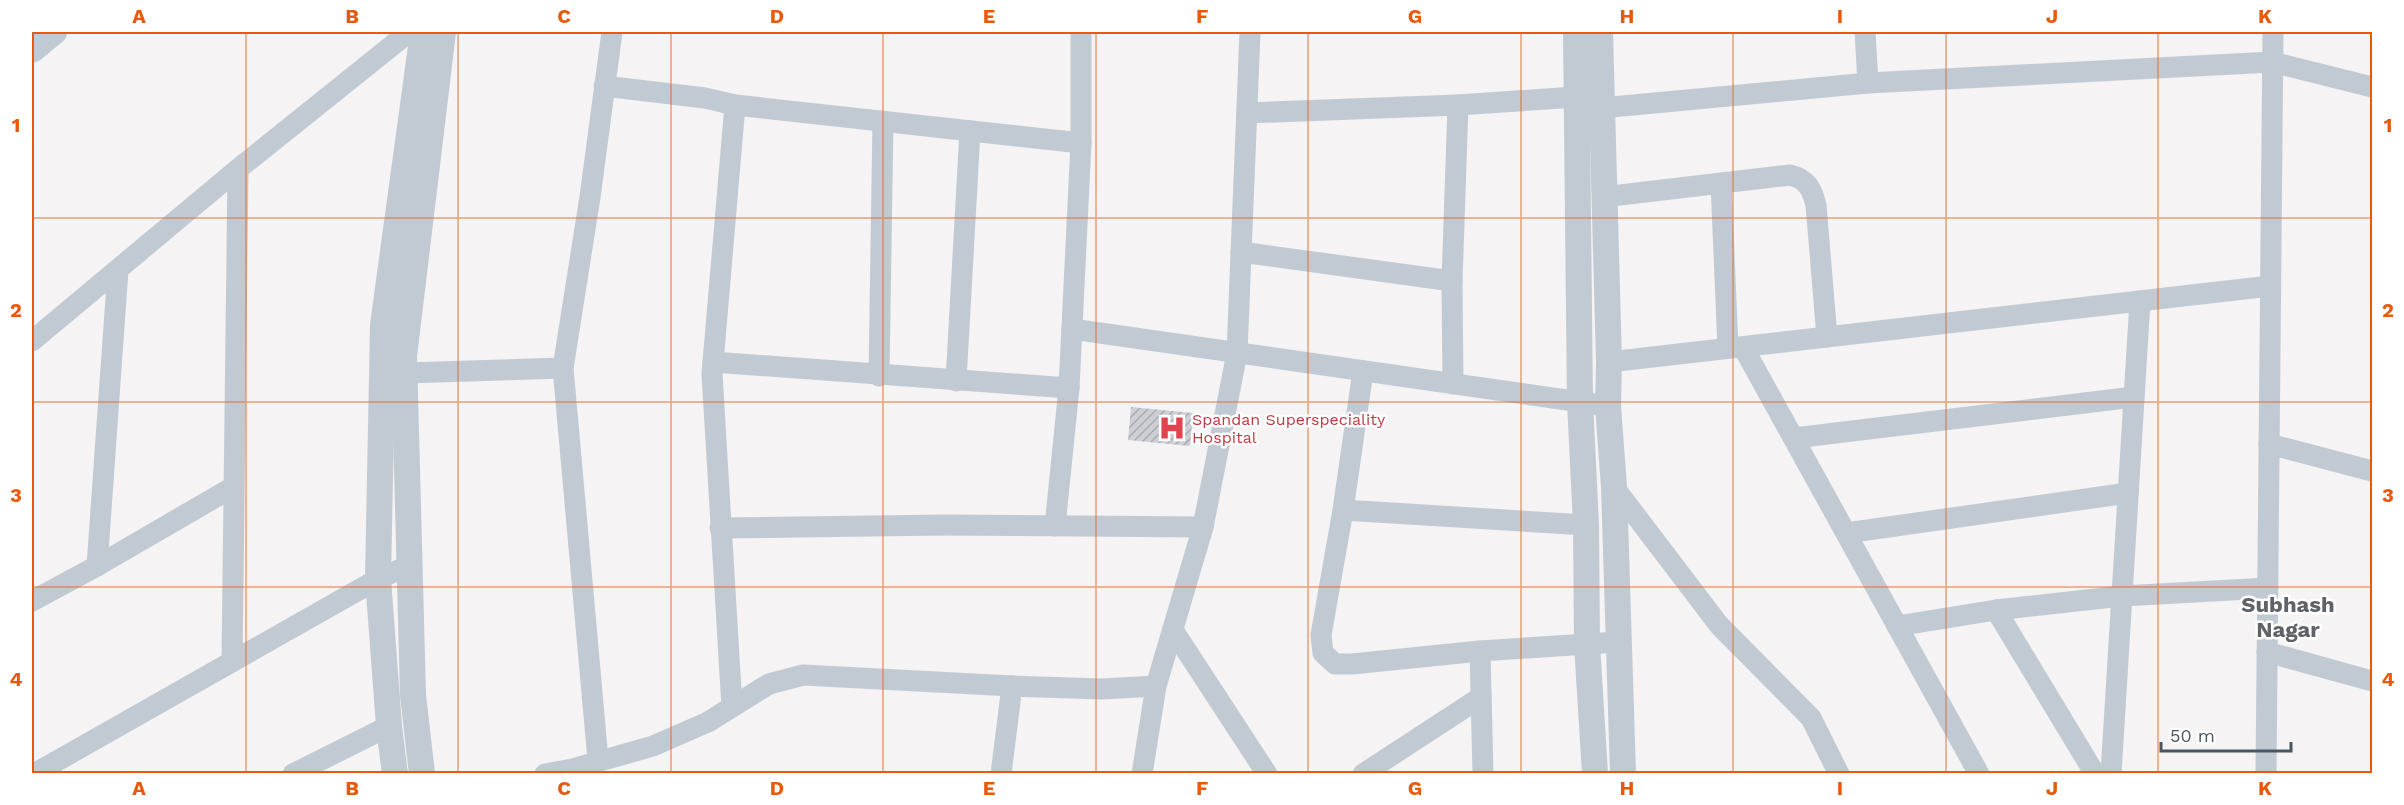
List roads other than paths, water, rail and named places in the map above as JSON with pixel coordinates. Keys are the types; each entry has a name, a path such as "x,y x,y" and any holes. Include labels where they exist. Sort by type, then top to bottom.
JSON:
{"street":[{"path":"32,50 54,32"},
{"path":"32,341 238,169 409,32"},
{"path":"395,774 389,726 378,579 384,374 383,325 423,32"},
{"path":"422,774 414,695 404,356 443,32"},
{"path":"598,760 563,368 590,197 612,32"},
{"path":"1055,526 1069,388 1081,143 1081,32"},
{"path":"1142,774 1156,686 1203,527 1237,353 1250,32"},
{"path":"1576,32 1580,402 1586,525 1587,644 1595,774"},
{"path":"1600,32 1609,362 1608,406 1614,488 1623,774"},
{"path":"1865,32 1868,83"},
{"path":"2266,774 2273,32"},
{"path":"1601,108 1868,83 2272,62 2373,87"},
{"path":"604,86 705,98 735,105 1081,143"},
{"path":"1247,112 1458,105 1576,97"},
{"path":"732,707 720,528 713,362 735,105"},
{"path":"1453,384 1452,281 1458,105"},
{"path":"879,376 883,121"},
{"path":"956,381 970,131"},
{"path":"232,662 238,169"},
{"path":"1603,197 1790,175 1802,178 1812,190 1815,205 1827,337"},
{"path":"1721,183 1736,347 1794,438 1979,774"},
{"path":"1241,252 1452,281"},
{"path":"97,566 118,270"},
{"path":"1609,362 2270,286"},
{"path":"2111,774 2140,301"},
{"path":"1072,329 1608,406"},
{"path":"713,362 879,376 1069,388"},
{"path":"405,373 563,368"},
{"path":"1363,371 1343,510 1321,635 1323,653 1335,664 1352,664 1480,651 1618,642"},
{"path":"1794,438 2134,397"},
{"path":"2269,444 2373,471"},
{"path":"32,601 233,487"},
{"path":"1614,488 1719,625 1811,718 1839,774"},
{"path":"1845,533 2128,493"},
{"path":"1343,510 1586,525"},
{"path":"720,528 1203,527"},
{"path":"34,774 378,579 410,565"},
{"path":"1897,626 1996,610 2122,596 2268,588"},
{"path":"1996,610 2095,774"},
{"path":"1173,630 1267,774"},
{"path":"1480,651 1483,774"},
{"path":"2267,652 2373,681"},
{"path":"545,774 572,769 653,746 708,722 769,684 803,675 1102,689 1156,686"},
{"path":"1001,774 1012,686"},
{"path":"1363,774 1481,697"},
{"path":"293,774 389,726"}],"place":[{"name":"Spandan Superspeciality Hospital","path":"1172,428"}],"district":[{"name":"Subhash Nagar","path":"2288,616"}]}
